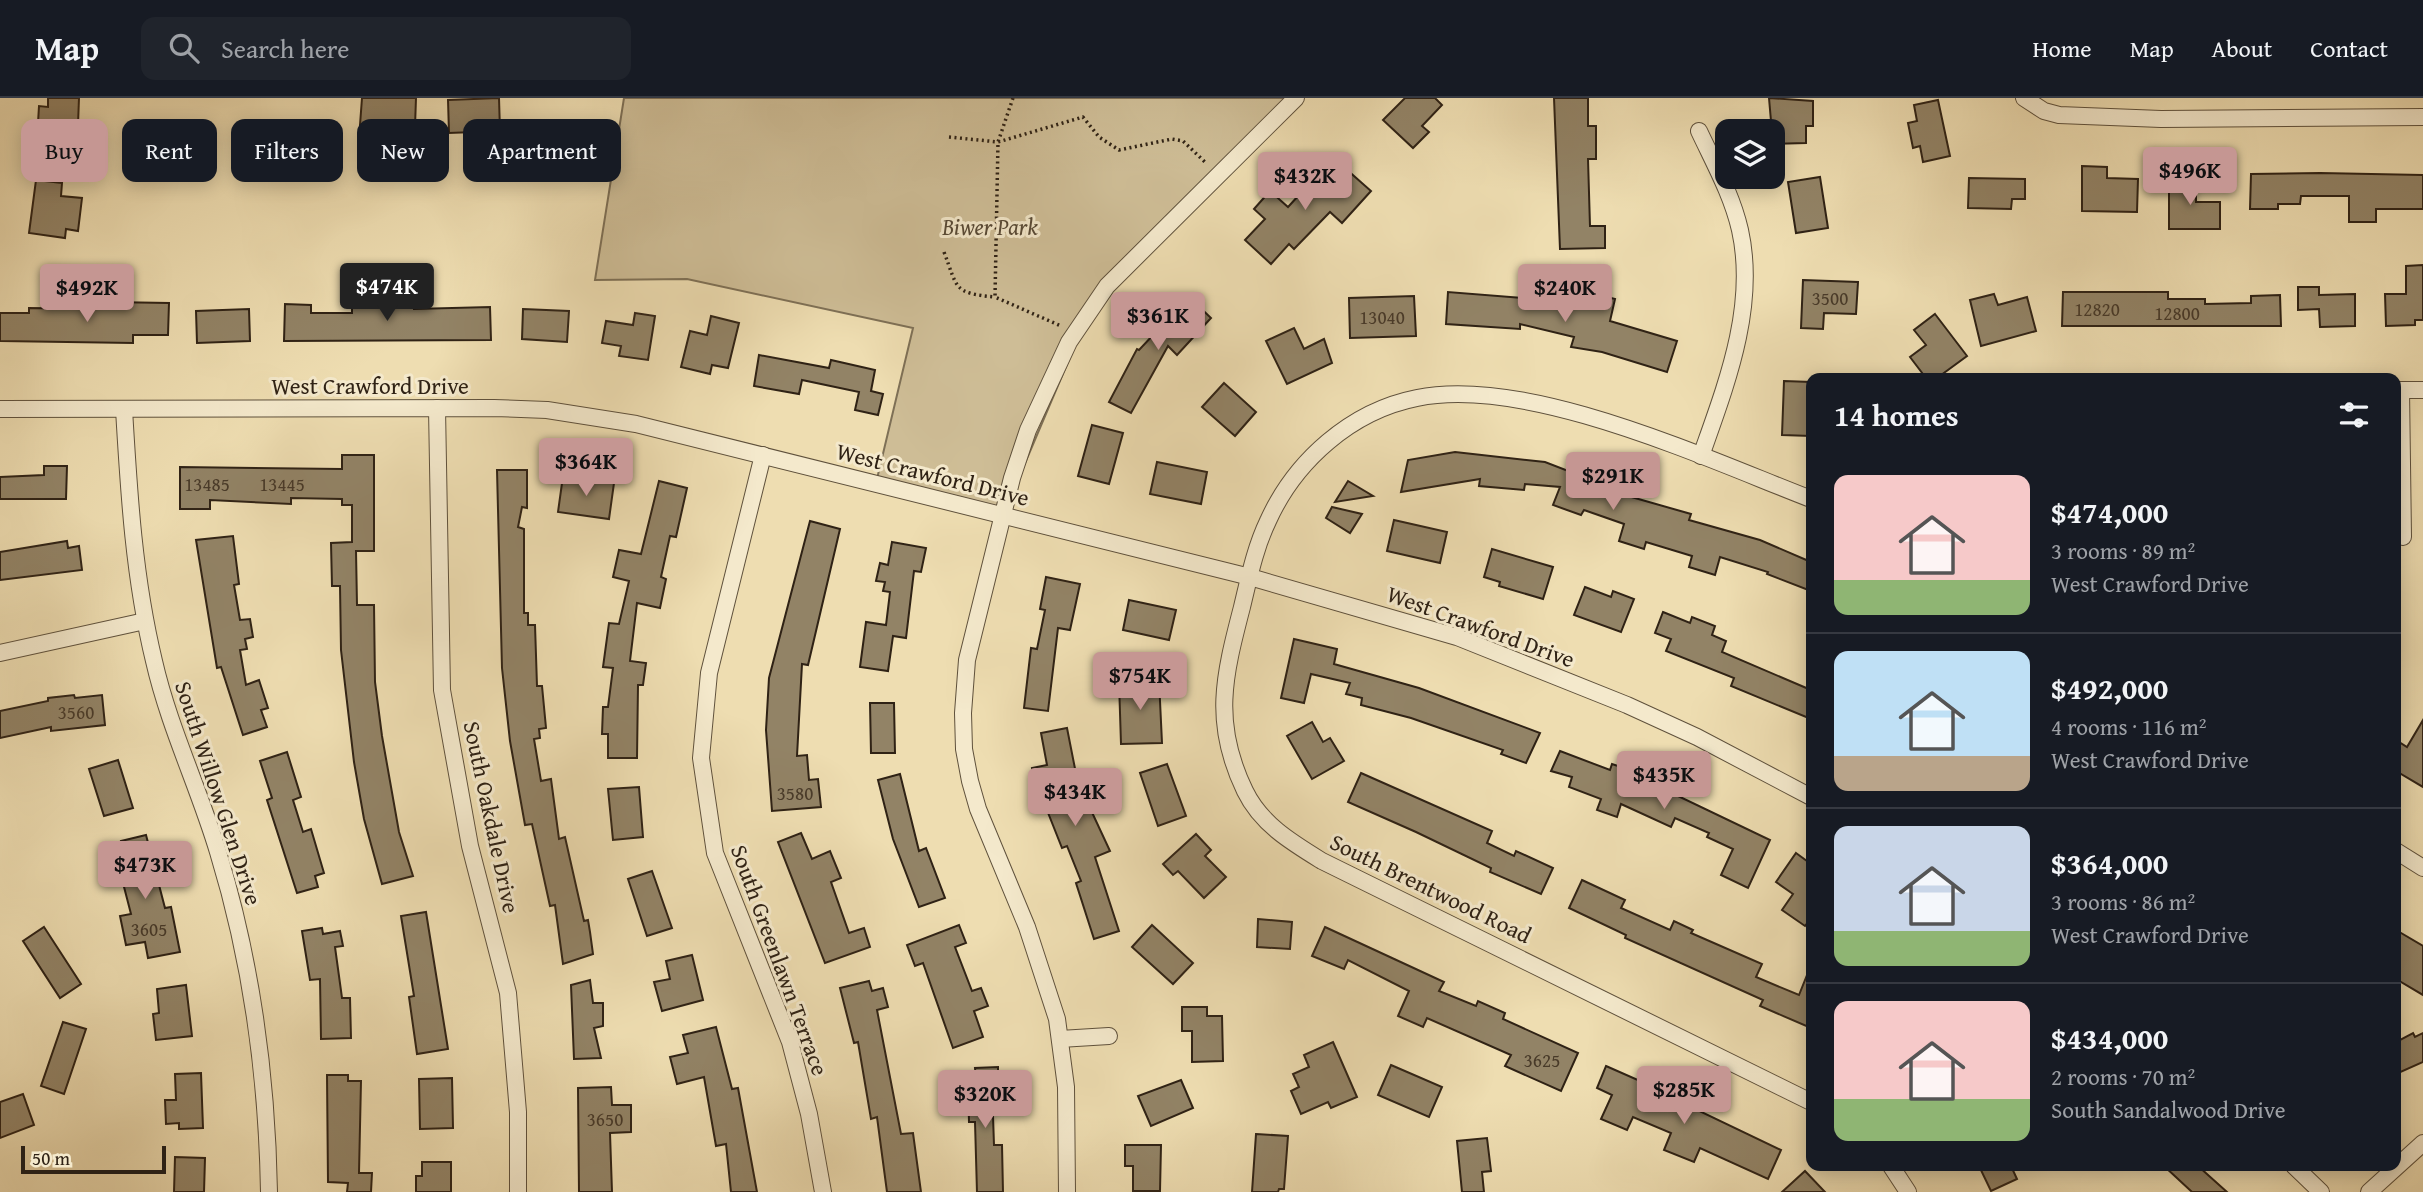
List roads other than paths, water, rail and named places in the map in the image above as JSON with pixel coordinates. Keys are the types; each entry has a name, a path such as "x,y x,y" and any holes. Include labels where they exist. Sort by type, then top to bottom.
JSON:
{"street":[{"path":"1066,1192 1066,1087 1060,1039 1039,958 978,809 964,749 967,660 1003,515 1028,430 1049,379 1075,332 1107,286 1297,98"},
{"path":"2024,98 2044,111 2059,115 2161,119 2423,117"},
{"path":"1699,131 1731,199 1739,228 1745,299 1740,332 1701,456"},
{"path":"2401,390 2423,390"},
{"name":"South Brentwood Road","path":"1806,497 1701,456 1554,407 1478,395 1417,398 1384,407 1349,425 1325,443 1306,464 1267,523 1226,666 1222,710 1231,759 1246,793 1266,821 1291,842 1322,860 1806,1100"},
{"name":"West Crawford Drive","path":"0,409 437,408 547,411 610,419 1250,577 1457,638 1562,678 1697,737 1806,794"},
{"name":"South Oakdale Drive","path":"437,408 442,691 465,824 508,993 518,1112 518,1192"},
{"name":"South Willow Glen Drive","path":"124,409 131,530 145,621 176,735 218,850 243,948 262,1053 268,1130 269,1192"},
{"name":"South Greenlawn Terrace","path":"764,455 709,673 701,758 716,853 790,1042 809,1114 823,1192"},
{"path":"2401,464 2403,537"},
{"path":"0,653 145,621"},
{"path":"2401,854 2423,867"},
{"path":"1060,1039 1109,1036"},
{"path":"2401,1163 2423,1143"},
{"path":"1894,1171 1908,1192"},
{"path":"2299,1171 2321,1192"},
{"path":"2369,1192 2392,1171"}],"park label":[{"name":"Biwer Park","path":"990,226"}]}
